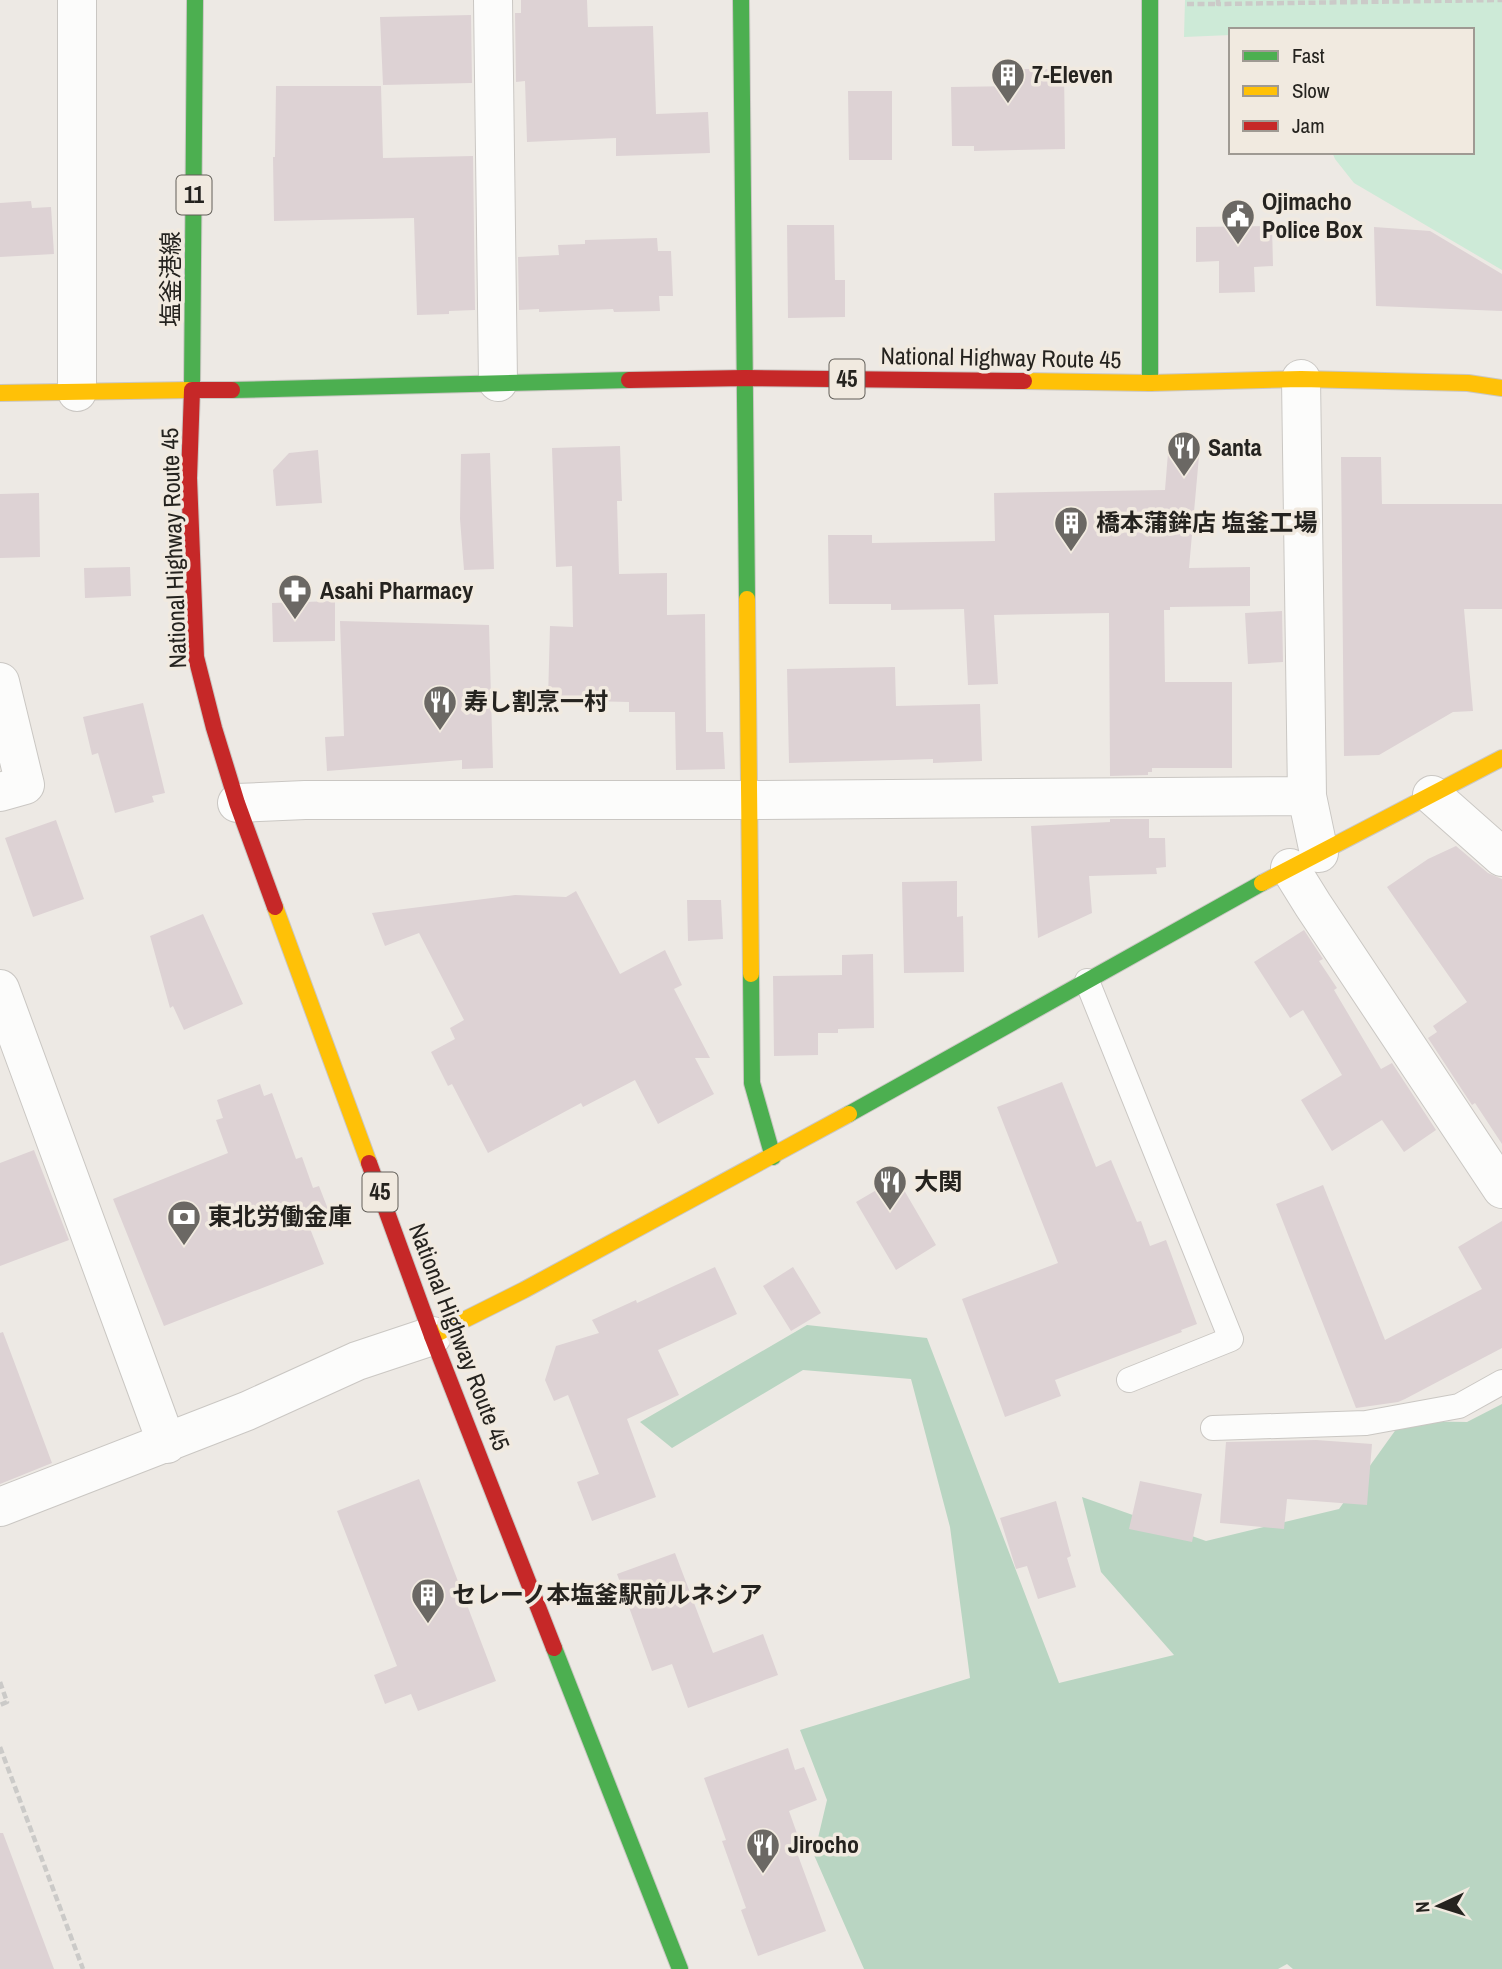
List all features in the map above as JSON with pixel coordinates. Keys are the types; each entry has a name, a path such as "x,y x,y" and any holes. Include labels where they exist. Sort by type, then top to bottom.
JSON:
{"main road":[{"name":"塩釜港線","path":"192,390 195,0"},
{"path":"741,0 752,1083 773,1157"},
{"path":"1150,0 1150,383"},
{"name":"National Highway Route 45","path":"680,1969 432,1336 237,803 196,657 189,478 192,390 745,378 1150,383 1301,379 1468,383 1502,388"},
{"path":"0,393 192,390"},
{"path":"432,1336 773,1157 1304,860 1502,758"}],"street":[{"path":"76,0 77,392"},
{"path":"493,0 498,382"},
{"path":"1301,379 1307,796 1304,860 1313,905 1502,1189"},
{"path":"0,682 25,785 0,792"},
{"path":"1432,795 1502,857"},
{"path":"237,803 304,800 1307,796"},
{"path":"0,989 167,1444"},
{"path":"0,1507 167,1444 357,1361 432,1336"}],"lane":[{"path":"1087,981 1231,1339 1129,1380"},
{"path":"1213,1427 1366,1423 1459,1406 1502,1382"}],"path":[{"path":"1180,4 1502,0"},
{"path":"0,1682 8,1702 0,1704"},
{"path":"0,1747 83,1969"}],"green space":[{"path":"1185,0 1502,0 1502,270 1354,183 1333,154 1474,154 1474,28 1229,28 1229,35 1184,37"},
{"path":"807,1325 927,1338 1059,1683 1174,1655 1101,1572 1082,1497 1206,1541 1339,1509 1402,1421 1467,1422 1502,1404 1502,1969 1293,1969 1287,1964 1278,1969 864,1969 814,1855 827,1800 800,1730 970,1678 950,1527 911,1379 803,1370 672,1448 640,1422"}],"building":[{"path":"521,0 587,0 588,27 653,26 656,114 708,112 710,153 616,156 616,138 527,142 525,81 516,82 515,13 521,13"},
{"path":"471,15 472,83 383,85 380,17"},
{"name":"7-Eleven","path":"1018,69 1064,69 1065,149 974,151 974,146 952,146 951,87 1018,86"},
{"path":"276,86 381,86 383,158 473,156 475,310 417,315 414,218 274,221"},
{"path":"848,91 892,91 892,160 849,160"},
{"path":"31,201 32,208 51,207 54,254 0,257 0,203"},
{"path":"787,225 834,225 835,280 845,280 845,317 788,318"},
{"path":"1272,226 1273,266 1254,267 1255,292 1219,293 1219,261 1196,262 1196,227"},
{"path":"1374,227 1430,231 1502,274 1502,311 1376,306"},
{"path":"657,238 658,251 671,251 673,296 659,296 660,311 519,310 518,257 559,255 558,245 585,244 585,240"},
{"path":"620,446 622,501 617,501 619,574 667,573 667,615 705,614 706,732 723,732 725,769 676,770 675,712 629,712 629,702 548,700 550,626 573,627 572,566 556,567 552,448"},
{"path":"318,450 322,503 276,506 273,470 289,453"},
{"path":"490,453 494,569 464,570 460,519 461,454"},
{"path":"1168,453 1199,456 1189,568 1250,567 1250,606 1170,607 1170,610 1164,610 1165,682 1232,682 1232,768 1152,768 1148,775 1110,776 1109,613 994,615 998,684 968,685 964,609 891,610 891,604 829,604 828,535 872,535 872,543 995,541 994,493 1165,490"},
{"path":"1341,457 1381,457 1382,504 1502,504 1502,609 1464,609 1473,711 1453,712 1379,755 1344,756"},
{"path":"39,493 40,557 0,558 0,494"},
{"path":"130,567 131,596 85,598 84,568"},
{"path":"335,601 335,641 273,642 272,603"},
{"path":"1282,611 1283,662 1248,664 1245,613"},
{"path":"340,621 489,625 493,768 462,769 462,760 327,771 325,737 344,736"},
{"path":"895,667 896,706 980,704 982,761 933,763 933,759 789,763 787,669"},
{"path":"143,703 165,793 152,796 154,802 115,813 98,753 92,755 83,717"},
{"path":"1110,819 1149,819 1149,838 1165,838 1166,867 1156,868 1157,874 1089,876 1092,913 1038,938 1031,826 1110,822"},
{"path":"56,820 84,899 33,917 5,838"},
{"path":"1456,846 1488,873 1502,879 1502,1144 1475,1103 1472,1105 1428,1038 1437,1032 1433,1026 1467,1002 1387,887 1428,859"},
{"path":"957,881 957,917 963,916 964,972 904,973 902,882"},
{"path":"576,891 620,974 665,950 682,985 674,989 710,1058 695,1058 714,1094 658,1124 635,1080 583,1107 581,1103 488,1153 452,1084 448,1086 431,1052 455,1039 450,1028 464,1020 419,933 385,946 372,913 515,895 566,897"},
{"path":"687,900 721,900 723,939 688,941"},
{"path":"203,914 243,1004 184,1030 173,1006 170,1008 150,936"},
{"path":"1304,930 1323,959 1319,961 1337,988 1334,990 1381,1069 1392,1063 1436,1130 1404,1152 1382,1120 1332,1151 1301,1100 1342,1075 1303,1010 1290,1018 1254,962"},
{"path":"873,954 874,1028 838,1029 838,1033 818,1033 818,1055 774,1056 773,976 842,975 842,955"},
{"path":"1062,1082 1096,1167 1111,1160 1137,1222 1141,1221 1150,1246 1166,1240 1197,1324 1055,1380 1061,1396 1005,1417 962,1299 1058,1263 997,1107"},
{"path":"260,1084 264,1096 272,1093 296,1159 302,1157 313,1188 319,1186 331,1217 309,1226 324,1264 164,1326 113,1199 228,1153 216,1120 223,1118 217,1100"},
{"path":"34,1150 69,1240 0,1266 0,1163"},
{"path":"897,1178 936,1245 896,1270 856,1202"},
{"path":"1323,1185 1385,1340 1482,1289 1458,1247 1502,1221 1502,1348 1398,1402 1356,1408 1276,1204"},
{"path":"715,1267 737,1314 658,1350 679,1395 627,1419 656,1497 592,1521 577,1482 599,1474 568,1395 554,1401 545,1380 556,1346 599,1333 592,1320 636,1300 637,1303"},
{"path":"793,1267 821,1313 791,1331 763,1286"},
{"path":"3,1332 52,1463 0,1484 0,1333"},
{"path":"1316,1440 1372,1444 1367,1505 1287,1499 1284,1529 1220,1523 1226,1442"},
{"name":"セレーノ本塩釜駅前ルネシア","path":"419,1479 496,1681 418,1711 411,1694 385,1704 374,1675 397,1666 337,1511"},
{"path":"1140,1481 1202,1494 1192,1542 1129,1529"},
{"path":"1056,1501 1071,1556 1067,1558 1076,1587 1038,1599 1027,1566 1016,1569 1000,1518"},
{"path":"675,1553 713,1653 763,1634 778,1675 688,1708 672,1664 652,1671 617,1574"},
{"path":"788,1748 795,1770 804,1767 817,1800 789,1811 799,1839 793,1842 826,1931 758,1956 741,1910 746,1908 722,1841 726,1840 704,1778"},
{"path":"0,1833 3,1833 54,1969 0,1969"}],"traffic: fast":[{"path":"192,390 195,0"},
{"path":"741,0 747,599"},
{"path":"1150,0 1150,383"},
{"path":"232,390 629,380"},
{"path":"849,1114 1262,883"},
{"path":"751,974 752,1083 773,1157"},
{"path":"554,1648 680,1969"}],"traffic: slow":[{"path":"1024,381 1150,383 1301,379 1468,383 1502,388"},
{"path":"0,393 192,390"},
{"path":"747,599 751,974"},
{"path":"1262,883 1502,758"},
{"path":"275,907 369,1163"},
{"path":"432,1336 524,1290 849,1114"}],"traffic: jam":[{"path":"629,380 745,378 1024,381"},
{"path":"232,390 192,390 189,478 196,657 237,803 275,907"},
{"path":"369,1163 432,1336 554,1648"}],"place":[{"name":"7-Eleven","path":"1008,105"},
{"name":"Ojimacho Police Box","path":"1238,246"},
{"name":"Santa","path":"1184,478"},
{"name":"橋本蒲鉾店 塩釜工場","path":"1071,553"},
{"name":"Asahi Pharmacy","path":"295,621"},
{"name":"寿し割烹一村","path":"440,732"},
{"name":"大関","path":"890,1212"},
{"name":"東北労働金庫","path":"184,1247"},
{"name":"セレーノ本塩釜駅前ルネシア","path":"428,1625"},
{"name":"Jirocho","path":"763,1875"}]}
